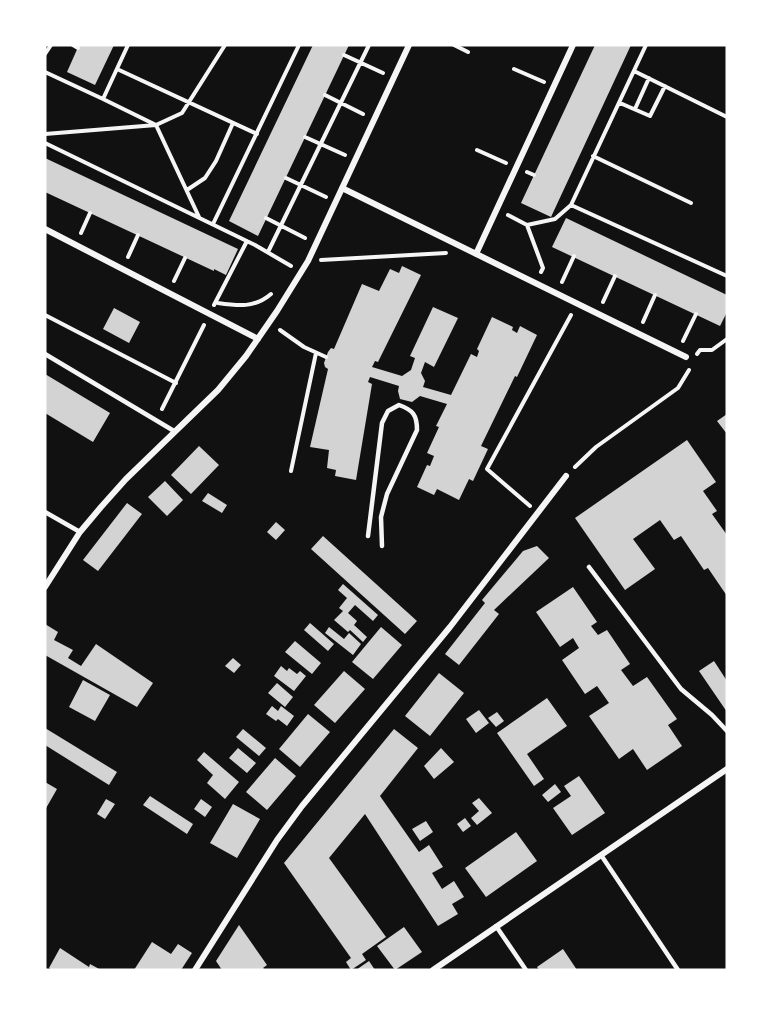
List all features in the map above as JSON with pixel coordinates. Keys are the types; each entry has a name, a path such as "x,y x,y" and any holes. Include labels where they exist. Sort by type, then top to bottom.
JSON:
{"street":[{"path":"45,587 80,532 114,492 218,390 269,323 309,261 409,45"},
{"path":"476,254 573,45"},
{"path":"342,188 686,357"},
{"path":"45,229 258,339"},
{"path":"195,970 296,815 450,627 566,476"},
{"path":"433,970 727,769"}],"lane":[{"path":"45,354 174,431"},
{"path":"368,536 382,423 388,411 399,405 411,409 417,418 417,430 387,494 381,517 382,546"},
{"path":"45,512 80,532"},
{"path":"589,567 681,689 727,731"},
{"path":"601,855 678,970"},
{"path":"496,927 526,970"}],"path":[{"path":"45,54 51,45"},
{"path":"103,99 128,45"},
{"path":"45,134 156,124 182,113 225,45"},
{"path":"213,224 299,45"},
{"path":"268,252 369,45"},
{"path":"453,45 468,52"},
{"path":"496,209 527,225 555,219 571,205 646,45"},
{"path":"344,55 383,73"},
{"path":"379,84 388,64"},
{"path":"117,69 257,134"},
{"path":"514,69 554,87"},
{"path":"634,71 727,117"},
{"path":"45,72 156,124 200,218"},
{"path":"635,109 649,78"},
{"path":"620,103 650,116 665,86"},
{"path":"325,95 364,115"},
{"path":"359,125 369,104"},
{"path":"187,190 205,178 216,160 232,123"},
{"path":"305,137 345,156 350,146"},
{"path":"45,143 247,241 302,272"},
{"path":"477,150 516,167"},
{"path":"593,156 692,203"},
{"path":"286,178 326,197"},
{"path":"321,207 331,187"},
{"path":"571,205 727,276"},
{"path":"81,233 90,213"},
{"path":"266,219 306,238 301,247"},
{"path":"527,225 543,268 535,283"},
{"path":"72,229 90,238"},
{"path":"128,257 138,235"},
{"path":"156,421 247,241"},
{"path":"118,252 137,262"},
{"path":"309,261 447,253"},
{"path":"569,266 574,256"},
{"path":"285,275 296,257"},
{"path":"174,281 185,258"},
{"path":"165,276 185,286"},
{"path":"610,286 615,276"},
{"path":"206,297 233,306 248,305 260,301 273,292"},
{"path":"651,306 655,295"},
{"path":"537,513 487,469 577,303"},
{"path":"678,353 696,314"},
{"path":"45,315 176,383"},
{"path":"269,323 304,347 326,357"},
{"path":"566,476 596,447 678,388 700,350 712,350 727,339"},
{"path":"291,471 316,353"}],"building":[{"path":"79,45 114,45 95,85 67,72"},
{"path":"313,45 349,45 258,236 229,221"},
{"path":"595,45 631,45 551,217 521,203"},
{"path":"45,158 238,249 226,275 45,192"},
{"path":"566,218 727,295 727,312 720,326 552,247"},
{"path":"402,266 421,275 378,362 375,361 372,367 402,376 411,370 415,358 410,356 433,307 458,318 434,367 425,362 421,373 425,381 423,387 451,395 471,354 477,357 479,351 477,349 492,317 513,327 512,330 517,333 520,326 537,335 481,446 488,449 473,481 469,479 459,500 437,489 434,495 417,487 427,465 430,466 434,456 427,453 439,427 436,426 447,404 420,396 412,402 400,399 399,386 370,377 368,382 372,384 356,480 335,476 336,470 327,468 329,450 310,447 328,369 324,363 328,352 331,348 334,349 362,284 379,291 390,269 399,273"},
{"path":"114,308 140,322 129,343 103,329"},
{"path":"45,374 110,413 93,442 45,413"},
{"path":"727,414 727,434 717,421"},
{"path":"687,440 716,482 703,491 717,511 712,514 727,535 727,596 708,568 704,570 681,536 674,540 660,520 633,539 655,569 625,590 575,518"},
{"path":"199,446 219,465 191,494 171,475"},
{"path":"165,481 183,500 167,516 148,497"},
{"path":"208,493 227,505 222,513 202,501"},
{"path":"127,503 142,514 98,571 83,560"},
{"path":"276,522 285,530 276,540 267,532"},
{"path":"323,536 417,621 405,634 311,549"},
{"path":"537,546 549,558 494,610 499,614 459,665 445,654 485,603 482,600 523,551"},
{"path":"343,584 378,615 373,621 355,605 348,613 357,621 354,625 367,637 363,642 334,620 343,611 339,608 347,598 338,590"},
{"path":"573,587 597,622 591,626 598,635 607,630 630,664 621,670 633,686 647,677 677,719 668,725 682,746 647,770 633,749 619,759 589,716 609,703 597,686 585,694 562,660 579,648 573,638 560,647 536,612"},
{"path":"310,623 334,644 328,651 304,630"},
{"path":"45,624 58,632 54,640 73,650 68,658 81,666 96,644 153,683 137,707 45,655"},
{"path":"329,627 344,639 349,633 361,644 353,655 325,633"},
{"path":"381,627 402,645 373,679 352,662"},
{"path":"295,641 321,663 312,674 285,652"},
{"path":"233,658 241,665 234,673 225,666"},
{"path":"714,661 727,681 727,712 699,671"},
{"path":"281,666 297,674 300,671 306,676 294,691 274,676"},
{"path":"344,671 365,689 335,723 314,705"},
{"path":"439,673 464,693 430,736 405,716"},
{"path":"83,680 110,695 95,721 69,707"},
{"path":"277,683 293,697 285,707 268,693"},
{"path":"547,698 567,726 527,754 544,779 534,786 497,733"},
{"path":"272,706 278,711 281,706 294,716 287,726 266,714"},
{"path":"479,710 489,723 476,733 466,719"},
{"path":"497,712 504,721 496,727 488,718"},
{"path":"308,714 330,732 300,767 279,749"},
{"path":"45,728 117,772 109,785 45,745"},
{"path":"243,729 266,748 259,756 236,737"},
{"path":"394,729 418,748 380,796 419,852 429,845 443,867 432,873 442,889 454,881 464,897 452,904 458,914 438,926 365,814 329,858 386,937 362,954 366,960 351,970 346,962 351,958 284,863"},
{"path":"238,748 256,763 247,773 229,758"},
{"path":"441,748 454,762 434,779 424,766"},
{"path":"204,752 239,782 225,799 207,783 213,775 197,760"},
{"path":"275,758 296,776 267,810 246,792"},
{"path":"579,776 605,813 572,835 553,808 571,796 564,786"},
{"path":"45,782 57,789 45,810"},
{"path":"555,784 561,792 548,802 542,795"},
{"path":"150,796 193,824 187,834 143,805"},
{"path":"479,798 492,813 477,825 471,818 479,811 472,803"},
{"path":"106,799 115,804 105,819 97,814"},
{"path":"201,799 212,807 205,817 194,809"},
{"path":"233,804 260,819 237,858 210,843"},
{"path":"465,818 471,826 463,832 457,824"},
{"path":"426,821 433,832 420,841 412,829"},
{"path":"516,832 537,861 486,897 465,868"},
{"path":"239,925 267,965 263,968 265,970 222,970 216,961"},
{"path":"404,927 422,952 395,970 377,946"},
{"path":"152,942 171,954 178,944 192,953 181,970 134,970"},
{"path":"60,948 89,967 90,964 101,970 52,970 49,968"},
{"path":"563,949 577,970 539,970 537,967"},
{"path":"369,961 375,970 356,970"}]}
